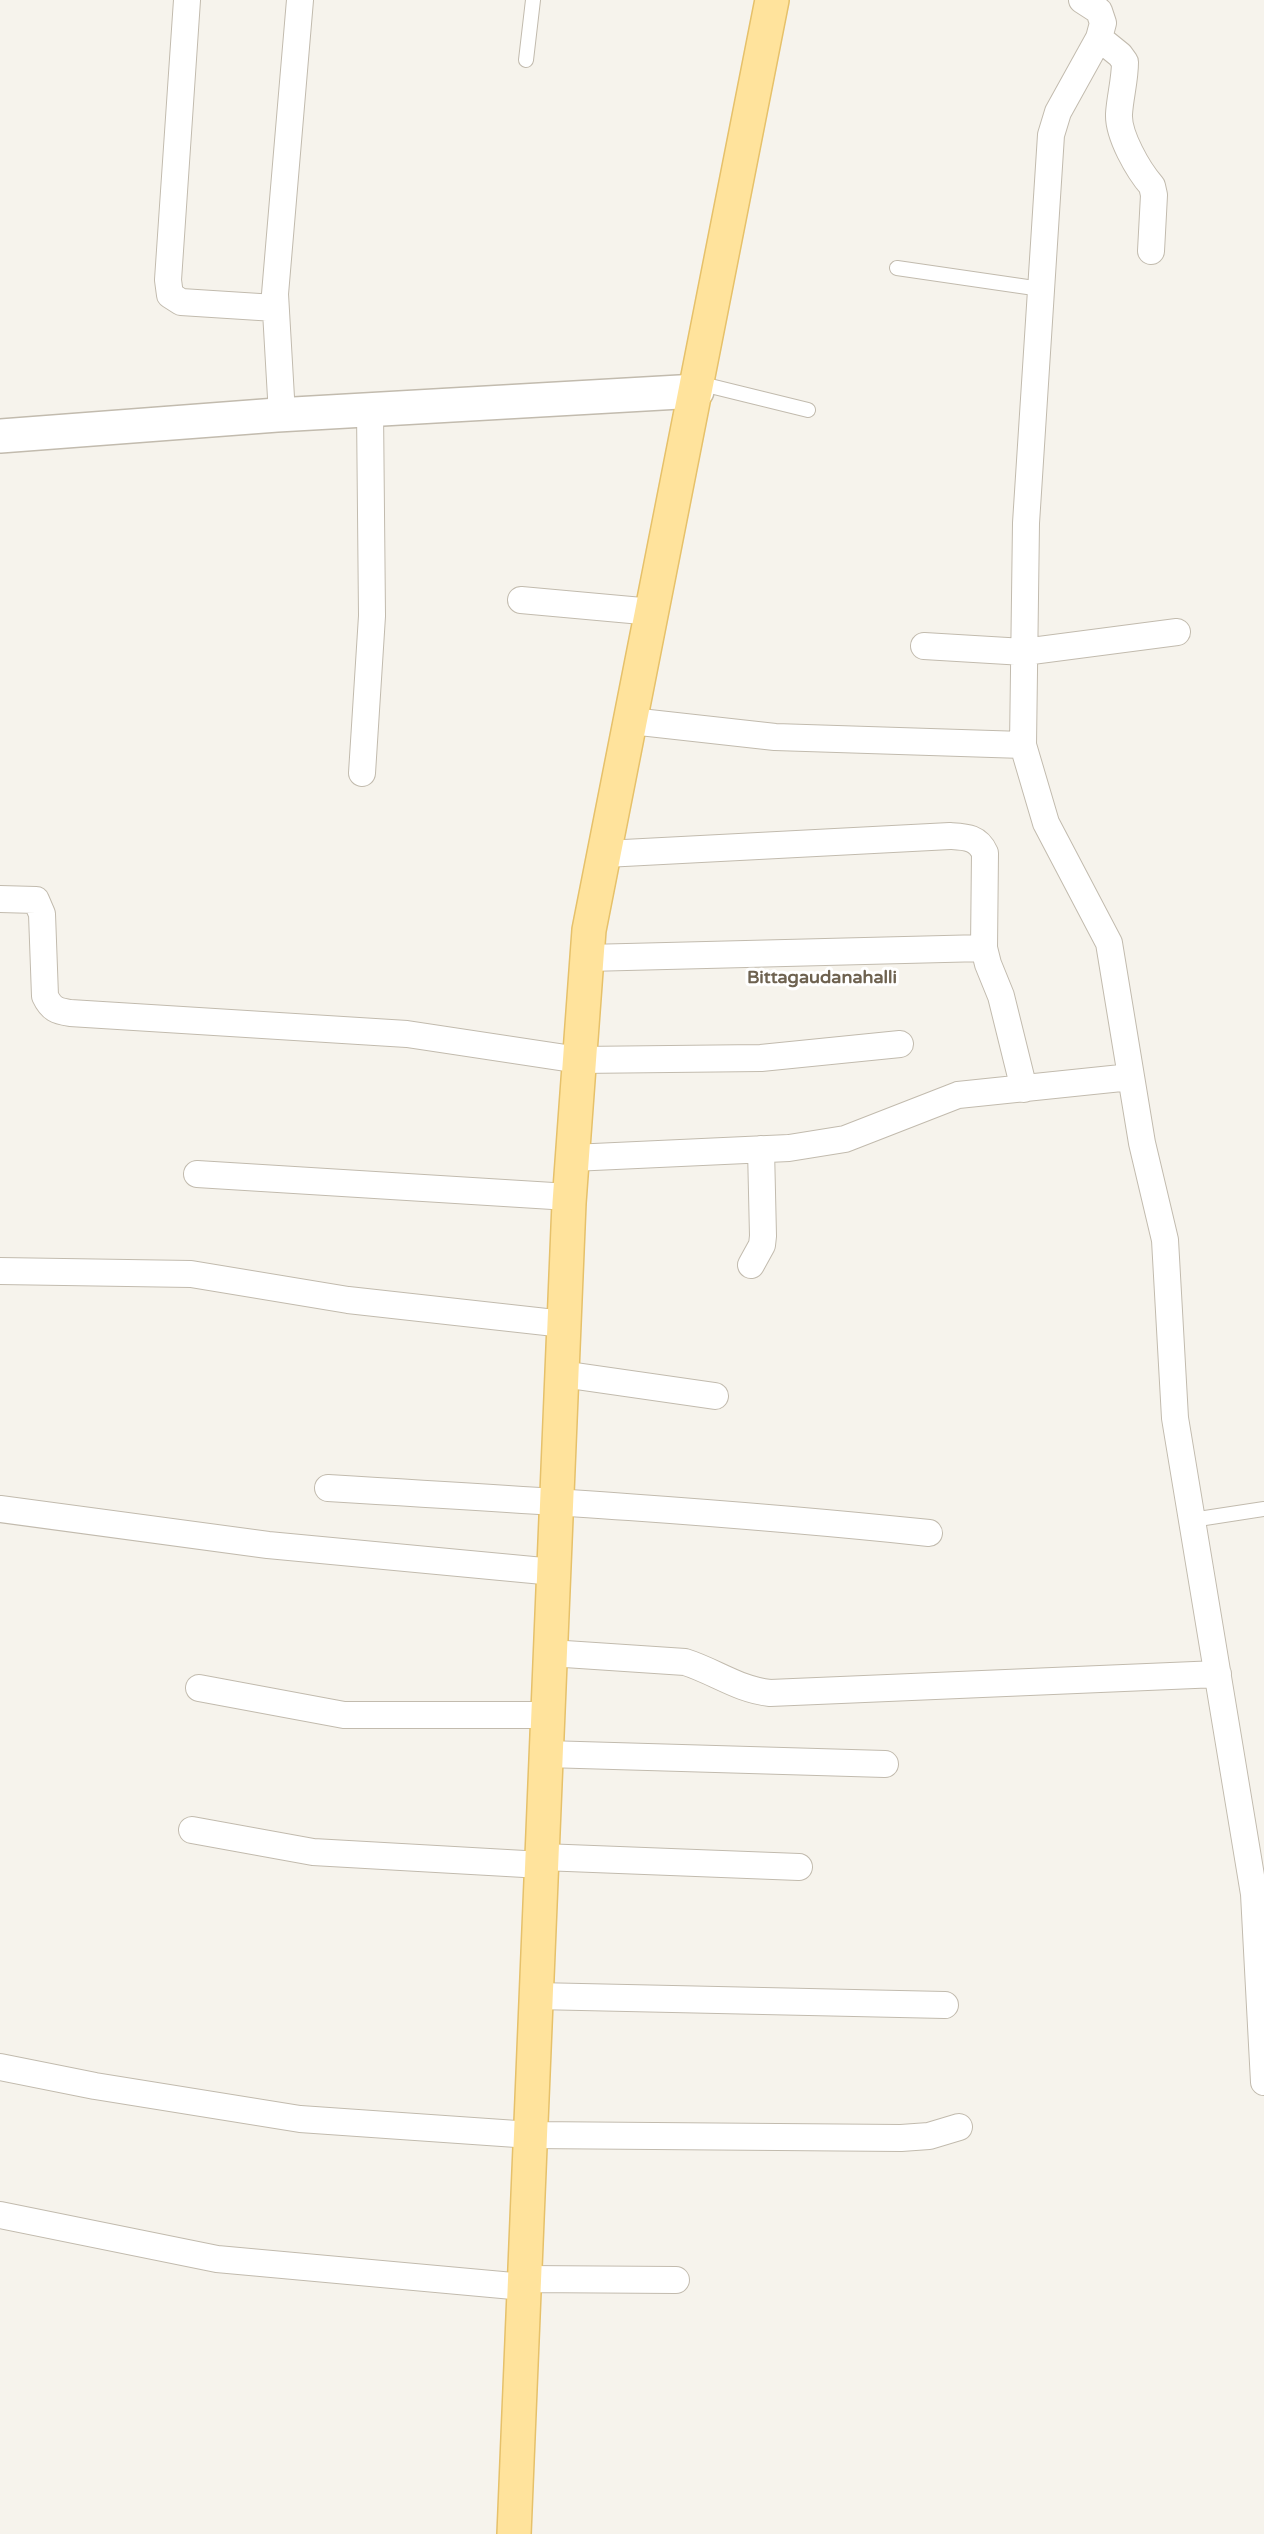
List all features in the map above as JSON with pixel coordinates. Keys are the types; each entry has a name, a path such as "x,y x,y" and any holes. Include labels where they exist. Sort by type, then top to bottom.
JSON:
{"main road":[{"path":"514,2534 569,1197 589,930 632,721 772,0"}],"street":[{"path":"187,0 168,280 170,295 181,302 275,308"},
{"path":"282,415 275,308 300,0"},
{"path":"1082,0 1099,11 1103,23 1099,38 1054,123 1051,135 1026,523 1023,745 1046,823 1109,943 1143,1150 1165,1240 1174,1408 1254,1894 1264,2082"},
{"path":"1099,38 1125,62 1119,115 1120,128 1152,186 1154,195 1151,251"},
{"path":"0,436 697,387"},
{"path":"362,773 372,616 370,410"},
{"path":"521,600 653,612"},
{"path":"924,646 1024,652 1177,632"},
{"path":"632,721 775,737 1023,745"},
{"path":"604,854 950,836 970,837 981,844 985,854 984,948 1001,996 1024,1089"},
{"path":"0,899 36,900 40,905 45,996 50,1006 58,1011 407,1034 579,1060 761,1058 900,1044"},
{"path":"587,958 984,948"},
{"path":"572,1158 761,1149 845,1139 951,1097 1131,1077"},
{"path":"751,1265 762,1245 763,1236 761,1149"},
{"path":"197,1174 569,1197"},
{"path":"0,1271 191,1274 348,1300 564,1324"},
{"path":"562,1374 715,1396"},
{"path":"328,1488 556,1501 829,1522 929,1533"},
{"path":"0,1509 277,1546 554,1572"},
{"path":"550,1653 685,1662 752,1691 770,1693 1218,1674"},
{"path":"199,1688 344,1714 548,1715"},
{"path":"546,1754 885,1764"},
{"path":"192,1830 313,1852 542,1861 799,1867"},
{"path":"536,1996 945,2006"},
{"path":"0,2067 95,2086 300,2119 531,2135 901,2138 929,2136 959,2127"},
{"path":"0,2215 217,2259 525,2283 676,2280"}],"lane":[{"path":"526,60 533,0"},
{"path":"897,268 1041,289"},
{"path":"697,387 808,410"},
{"path":"1192,1520 1264,1509"}],"district":[{"name":"Bittagaudanahalli","path":"822,978"}]}
